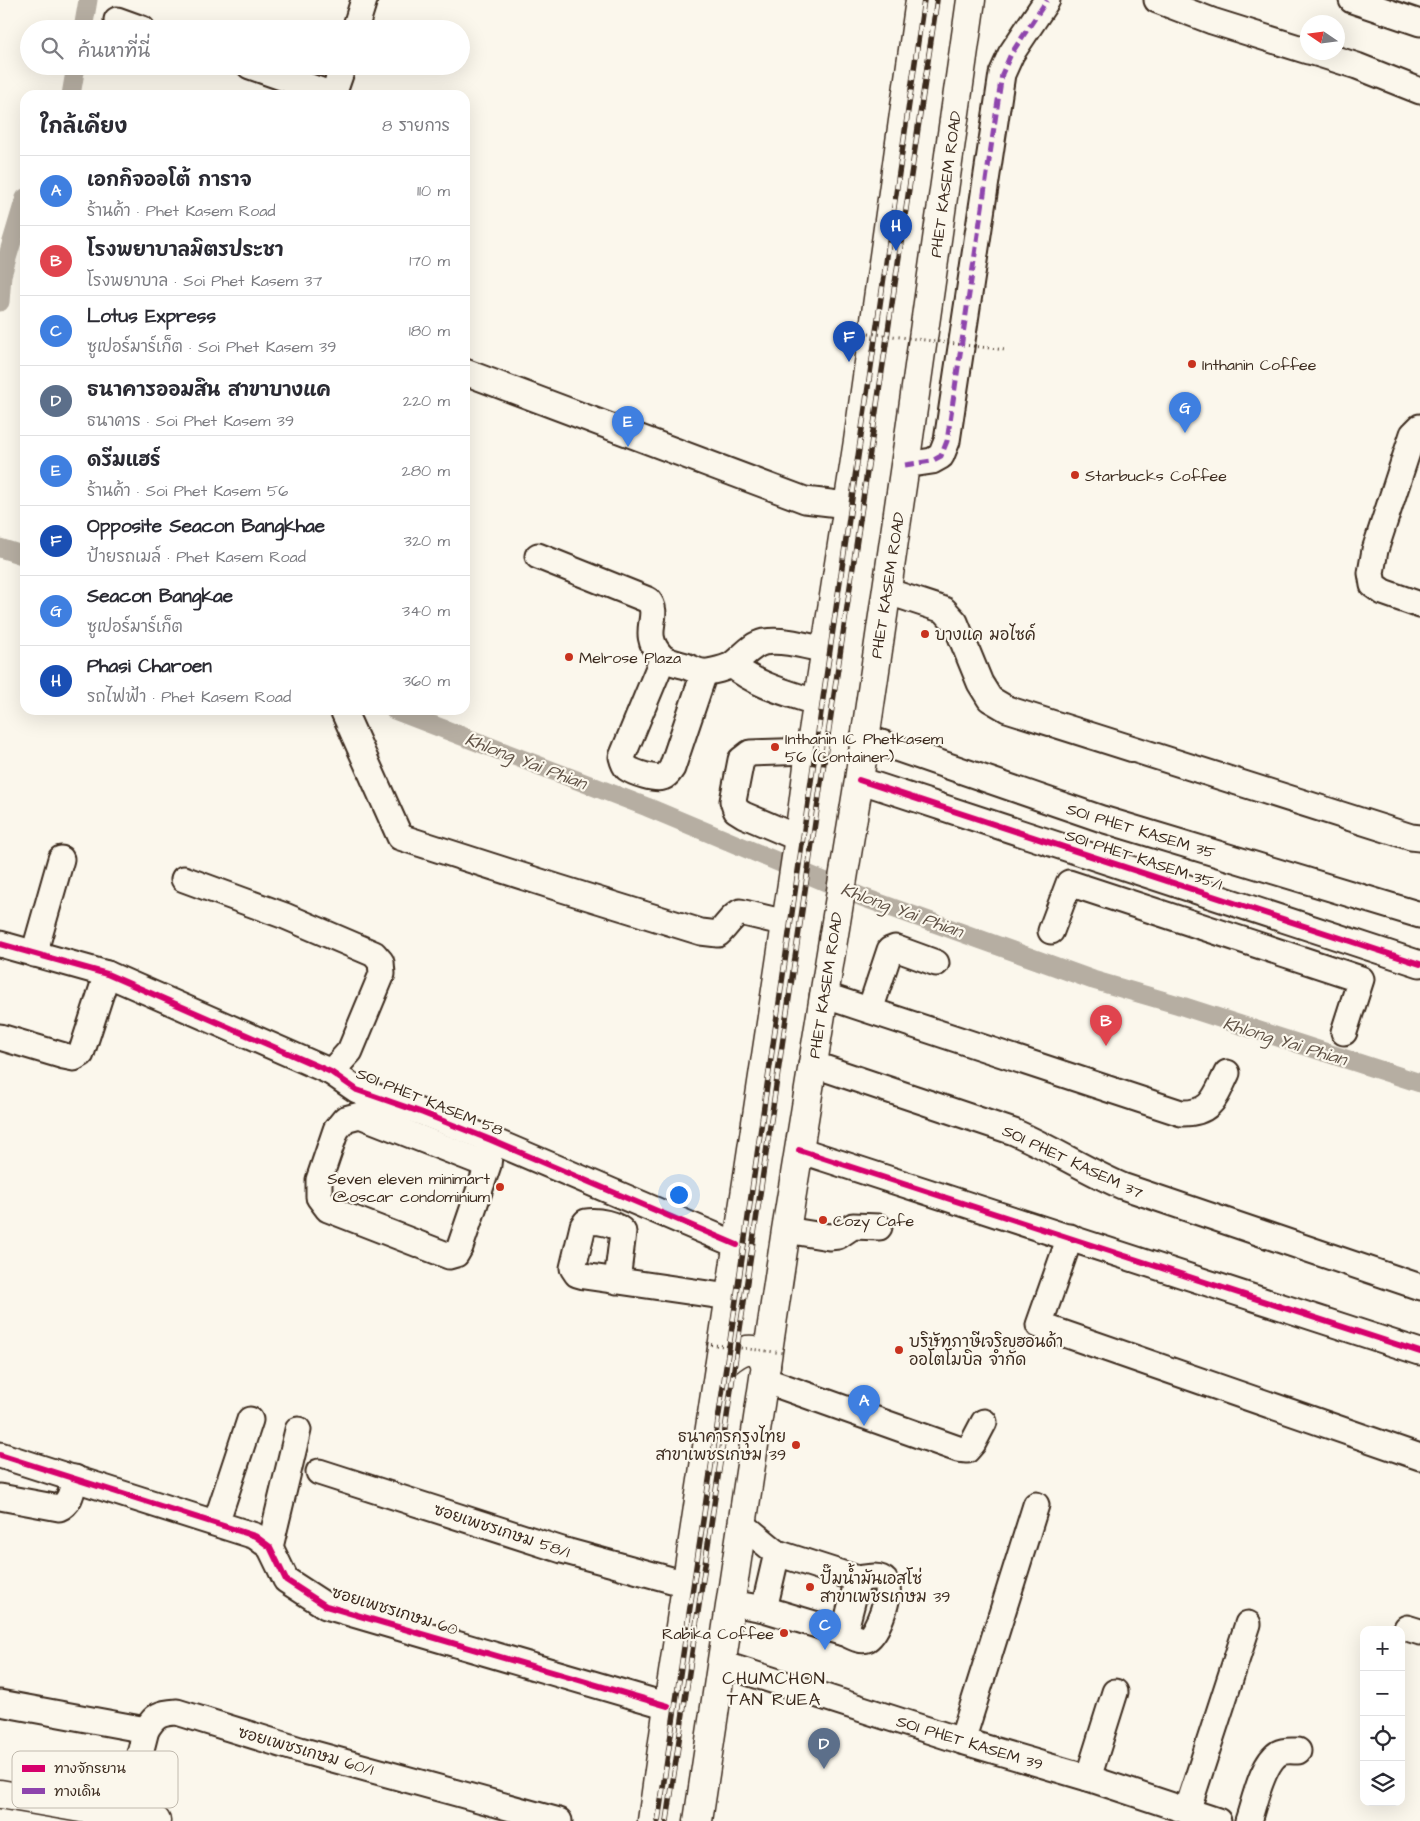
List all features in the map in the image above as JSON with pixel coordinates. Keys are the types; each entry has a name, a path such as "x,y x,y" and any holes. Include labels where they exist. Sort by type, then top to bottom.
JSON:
{"main road":[{"path":"652,1821 719,1368 715,1335 729,1297 737,1245 786,923 920,0"},
{"name":"PHET KASEM ROAD","path":"698,1821 743,1525 771,1358 786,1230 798,1150 849,842 971,0"},
{"path":"715,1335 735,1335 749,1341 758,1342 765,1340 771,1358 763,1358 754,1350 748,1350 734,1355 719,1368"},
{"path":"79,1808 156,1821"}],"street":[{"path":"358,20 364,0"},
{"path":"905,465 932,461 941,456 947,441 1002,74 1011,54 1047,0"},
{"path":"1157,0 1212,21 1300,48"},
{"path":"1352,0 1410,13"},
{"path":"1338,60 1420,92"},
{"path":"276,75 319,90"},
{"path":"335,90 340,75"},
{"path":"470,374 805,500 847,505"},
{"path":"1420,427 1413,434 1375,550 1371,573 1373,585 1383,592 1420,605"},
{"path":"538,556 648,600 652,604 654,611 650,634 651,640 663,658 704,672 732,666 749,649 763,642 780,641 825,650"},
{"path":"886,591 944,610 955,622 980,683 990,699 1007,709 1411,837 1420,838"},
{"path":"663,658 622,757 627,768 652,777 662,778 672,768 704,672"},
{"path":"732,666 755,682 818,704"},
{"path":"345,715 400,836 701,932 718,934 726,928 731,917 740,912 786,923"},
{"name":"SOI PHET KASEM 35","path":"864,737 1102,819 1420,915"},
{"path":"798,841 744,815 736,810 733,801 741,760 745,755 750,753 810,752"},
{"name":"SOI PHET KASEM 35/1","path":"858,780 1420,964"},
{"path":"1085,888 1095,857"},
{"path":"34,954 62,859"},
{"path":"184,880 285,916 374,954 381,962 382,974 350,1051 331,1072"},
{"path":"1051,931 1069,883 1361,979 1344,1032"},
{"name":"SOI PHET KASEM 58","path":"0,944 107,974 331,1072 357,1090 423,1113 491,1140 737,1245"},
{"path":"870,1010 890,950 895,948 936,963"},
{"path":"0,1037 74,1058 80,1054 107,974"},
{"path":"823,995 1181,1113 1195,1113 1208,1106 1227,1073"},
{"name":"SOI PHET KASEM 37","path":"812,1064 1014,1132 1039,1143 1098,1176 1122,1186 1420,1286"},
{"path":"488,1165 360,1115 345,1119 336,1130 318,1180 320,1197 328,1209 449,1256 456,1254 488,1165 491,1140"},
{"path":"798,1150 1420,1352"},
{"path":"786,1230 829,1237 838,1236 853,1226 879,1227"},
{"path":"1070,1237 1039,1325 1420,1457"},
{"path":"617,1281 729,1297"},
{"path":"771,1358 958,1449 967,1450 984,1422"},
{"path":"216,1523 250,1420"},
{"path":"0,1455 255,1536 270,1547 298,1430"},
{"name":"ซอยเพชรเกษม 58/1","path":"319,1472 562,1550 686,1584"},
{"path":"0,1497 59,1508 65,1505 69,1498 75,1478"},
{"path":"962,1741 1036,1505"},
{"path":"731,1603 764,1609 844,1633 858,1579 777,1553 743,1525"},
{"name":"ซอยเพชรเกษม 60","path":"270,1547 286,1580 326,1606 668,1706"},
{"path":"764,1609 777,1553"},
{"path":"1187,1811 1248,1624"},
{"name":"SOI PHET KASEM 39","path":"722,1664 962,1741 1088,1778 1218,1821"},
{"path":"1088,1778 1115,1692"},
{"path":"0,1703 146,1730 141,1751"},
{"name":"ซอยเพชรเกษม 60/1","path":"146,1730 152,1719 163,1713 177,1712 300,1750 559,1821"},
{"path":"1248,1821 1265,1770 1278,1754 1286,1751 1298,1751"},
{"path":"124,1816 126,1808"}],"path":[{"path":"844,330 1005,350"},
{"path":"715,1335 771,1358"}],"waterway":[{"path":"85,20 88,0"},
{"path":"72,90 74,75"},
{"path":"0,302 2,275 20,215"},
{"name":"Khlong Yai Phian","path":"0,548 20,554"},
{"name":"Khlong Yai Phian","path":"407,715 647,807 862,897 1093,980 1179,1005 1420,1083"}],"railway":[{"path":"658,1821 735,1307 924,0"},
{"path":"667,1821 937,0"}],"marked path":[{"path":"905,465 932,461 941,456 947,441 1002,74 1011,54 1047,0"}],"cycle path":[{"path":"859,780 1420,964"},
{"path":"0,944 107,974 331,1072 357,1090 423,1113 491,1140 737,1245"},
{"path":"799,1150 1420,1352"},
{"path":"0,1455 255,1536 270,1547 286,1580 326,1606 668,1706"}],"place":[{"name":"Phasi Charoen","path":"896,251"},
{"name":"Opposite Seacon Bangkhae","path":"849,362"},
{"name":"Inthanin Coffee","path":"1192,364"},
{"name":"Seacon Bangkae","path":"1185,433"},
{"name":"ดรีมแฮร์","path":"628,447"},
{"name":"Starbucks Coffee","path":"1075,475"},
{"name":"บางแค มอไซค์","path":"925,634"},
{"name":"Melrose Plaza","path":"569,657"},
{"name":"Inthanin IC Phetkasem 56 (Container)","path":"775,747"},
{"name":"โรงพยาบาลมิตรประชา","path":"1106,1046"},
{"name":"Seven eleven minimart @oscar condominium","path":"500,1187"},
{"name":"Cozy Cafe","path":"823,1220"},
{"name":"บริษัทภาษีเจริญฮอนด้า ออโตโมบิล จำกัด","path":"899,1350"},
{"name":"เอกกิจออโต้ การาจ","path":"864,1426"},
{"name":"ธนาคารกรุงไทย สาขาเพชรเกษม 39","path":"796,1445"},
{"name":"ปั๊มน้ำมันเอสโซ่ สาขาเพชรเกษม 39","path":"810,1587"},
{"name":"Rabika Coffee","path":"784,1633"},
{"name":"Lotus Express","path":"825,1650"},
{"name":"ธนาคารออมสิน สาขาบางแค","path":"824,1769"}],"district":[{"name":"CHUMCHON TAN RUEA","path":"774,1688"}]}
